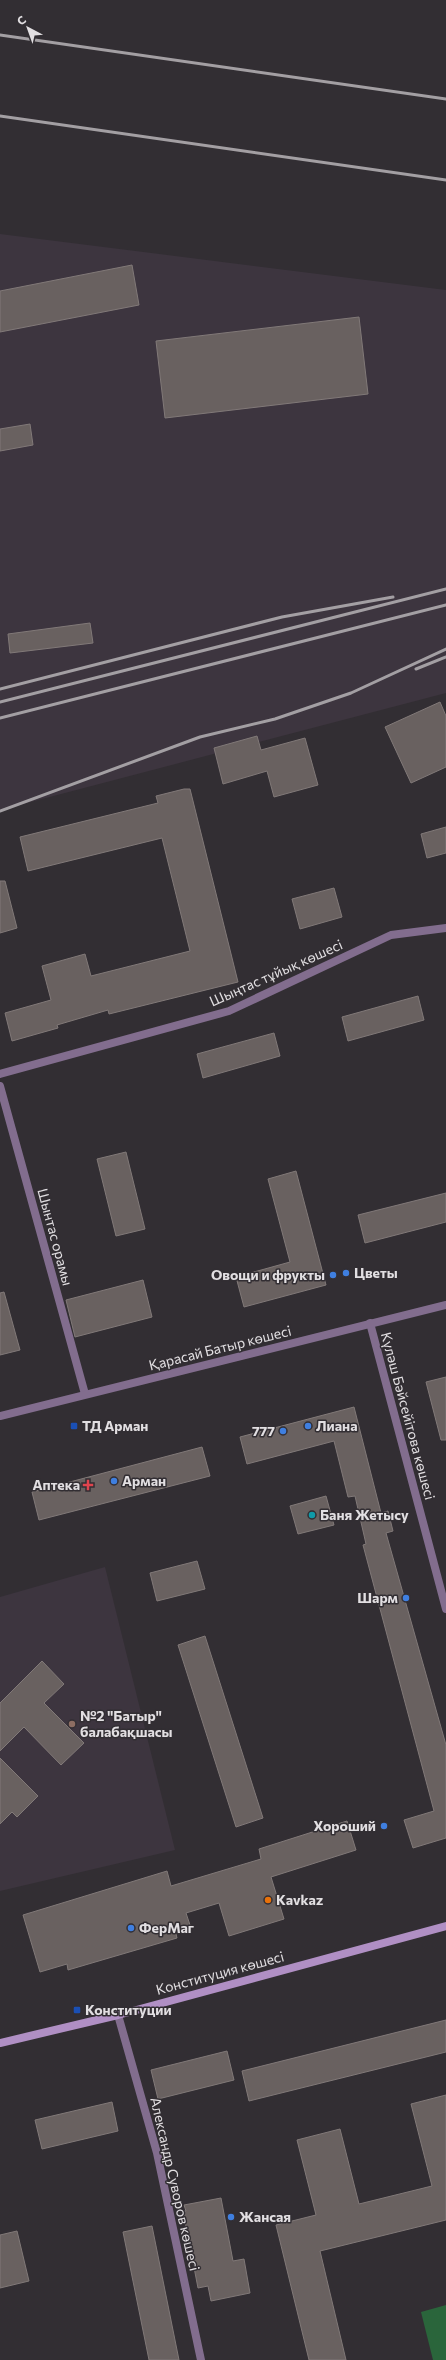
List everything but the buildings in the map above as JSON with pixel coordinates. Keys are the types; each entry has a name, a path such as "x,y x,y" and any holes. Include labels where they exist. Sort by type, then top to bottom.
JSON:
{"main road":[{"name":"Конституция көшесі","path":"0,2044 118,2015 446,1926"}],"street":[{"name":"Шыңтас тұйық көшесі","path":"0,1074 229,1011 391,935 446,928"},
{"name":"Шынтас орамы","path":"0,1086 85,1394"},
{"name":"Қарасай Батыр көшесі","path":"0,1416 446,1305"},
{"name":"Күләш Бәйсейітова көшесі","path":"370,1323 446,1609"},
{"name":"Александр Суворов көшесі","path":"118,2015 157,2153 202,2360"}],"shaded area":[{"path":"0,234 446,290 446,693 0,810"},
{"name":"№2 \"Батыр\" балабақшасы","path":"105,1567 175,1850 0,1891 0,1597"}],"green space":[{"path":"446,2305 446,2360 433,2360 421,2312"}],"railway":[{"path":"0,35 446,99"},
{"path":"0,116 446,180"},
{"path":"0,702 446,589"},
{"path":"0,689 282,617 393,597"},
{"path":"0,718 446,605"},
{"path":"0,811 200,737 275,719 351,693 446,649"},
{"path":"416,669 446,657"}],"place":[{"name":"Цветы","path":"346,1273"},
{"name":"Овощи и фрукты","path":"333,1275"},
{"name":"ТД Арман","path":"74,1426"},
{"name":"Лиана","path":"308,1426"},
{"name":"777","path":"283,1431"},
{"name":"Арман","path":"114,1481"},
{"name":"Аптека","path":"88,1485"},
{"name":"Баня Жетысу","path":"312,1515"},
{"name":"Шарм","path":"406,1598"},
{"name":"№2 \"Батыр\" балабақшасы","path":"72,1724"},
{"name":"Хороший","path":"384,1826"},
{"name":"Kavkaz","path":"268,1900"},
{"name":"ФерМаг","path":"131,1928"},
{"name":"Конституции","path":"77,2010"},
{"name":"Жансая","path":"231,2217"}]}
